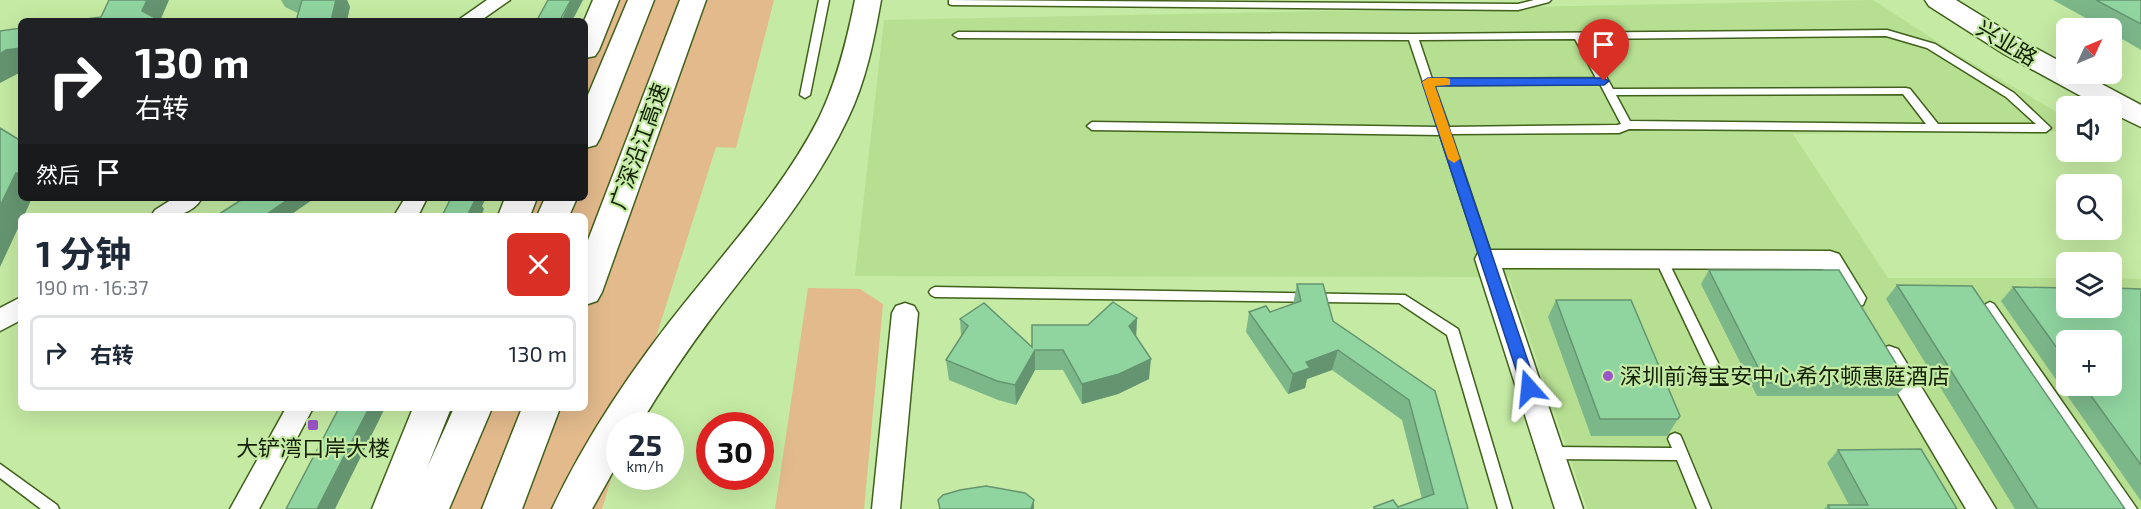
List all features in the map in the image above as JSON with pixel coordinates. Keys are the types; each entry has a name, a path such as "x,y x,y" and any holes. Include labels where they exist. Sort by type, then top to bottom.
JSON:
{"main road":[{"path":"588,43 606,0"},
{"path":"588,131 641,0"},
{"name":"广深沿江高速","path":"588,284 693,0"},
{"path":"572,509 658,364 794,185 819,145 844,93 863,31 868,0"},
{"name":"兴业路","path":"1938,0 2014,48 2141,117"},
{"name":"兴业路","path":"1976,0 2056,48"},
{"path":"2122,84 2141,94"},
{"path":"392,509 431,411"},
{"path":"429,509 472,411"},
{"path":"502,509 540,411"}],"street":[{"path":"472,18 489,7"},
{"path":"168,213 186,201"},
{"path":"1569,509 1487,259 1830,260 1982,509"},
{"path":"0,321 18,309"},
{"path":"886,509 904,313"},
{"path":"244,509 298,411"}],"lane":[{"path":"805,95 824,0"},
{"path":"952,2 1430,3 1518,6 1546,0"},
{"path":"958,35 1413,38 1887,33 1931,46 2010,95 2046,128 1627,125 1619,129 1444,131 1092,126"},
{"path":"1579,36 1627,125"},
{"path":"1413,38 1487,259"},
{"path":"1428,82 1906,91 1934,126"},
{"path":"1661,260 1714,369"},
{"path":"935,292 1401,298 1453,332 1505,509"},
{"path":"1990,307 2130,509"},
{"path":"1675,439 1704,509"},
{"path":"1550,453 1681,454"},
{"path":"0,470 52,509"}],"shaded area":[{"path":"614,0 774,0 736,148 716,147 632,412 606,412 608,490 602,509 421,509 453,411 588,411 588,213 521,213 527,201 588,201 588,59"},
{"path":"1873,0 1950,50 2056,112 2056,131 1793,134 1888,278 2056,278 2056,318 2122,318 2122,278 2141,279 2141,509 1587,509 1509,277 855,276 884,20"},
{"path":"808,288 860,289 883,304 864,509 775,509"}],"building":[{"path":"109,0 147,0 142,11 155,18 94,18 101,17"},
{"path":"302,0 336,0 332,18 297,18"},
{"path":"548,0 571,0 561,18 538,18"},
{"path":"2096,0 2141,0 2141,24"},
{"path":"18,28 18,48 6,50 0,54 0,31"},
{"path":"0,128 18,139 18,173 0,206"},
{"path":"239,201 286,201 268,213 221,213"},
{"path":"450,201 474,201 468,213 444,213"},
{"path":"1709,270 1839,270 1908,383 1766,383"},
{"path":"1297,284 1323,284 1333,321 1435,391 1468,509 1375,509 1374,507 1393,500 1398,507 1434,494 1409,400 1338,350 1306,362 1310,368 1293,374 1249,312 1266,306 1270,312 1301,301"},
{"path":"1897,285 1972,286 2125,509 2038,509"},
{"path":"2013,287 2056,288 2056,318 2122,318 2122,288 2141,289 2141,465 2091,396 2122,396 2122,330 2056,330 2056,347"},
{"name":"深圳前海宝安中心希尔顿惠庭酒店","path":"1556,300 1631,300 1680,416 1678,419 1600,419"},
{"path":"1113,302 1137,318 1129,326 1151,359 1119,374 1082,384 1063,350 1035,350 1015,385 997,381 946,360 968,326 960,319 984,303 1032,347 1032,325 1088,325"},
{"path":"337,411 367,411 317,509 286,509"},
{"path":"1921,449 1957,509 1830,509 1828,505 1868,505 1838,450"},
{"path":"986,486 1025,493 1034,500 1031,509 940,509 938,500 943,495"}],"slow traffic":[{"path":"1446,82 1428,82 1454,159"}],"place":[{"name":"深圳前海宝安中心希尔顿惠庭酒店","path":"1608,376"},
{"name":"大铲湾口岸大楼","path":"313,425"}],"route":[{"path":"1529,388 1428,82 1604,81"}]}
